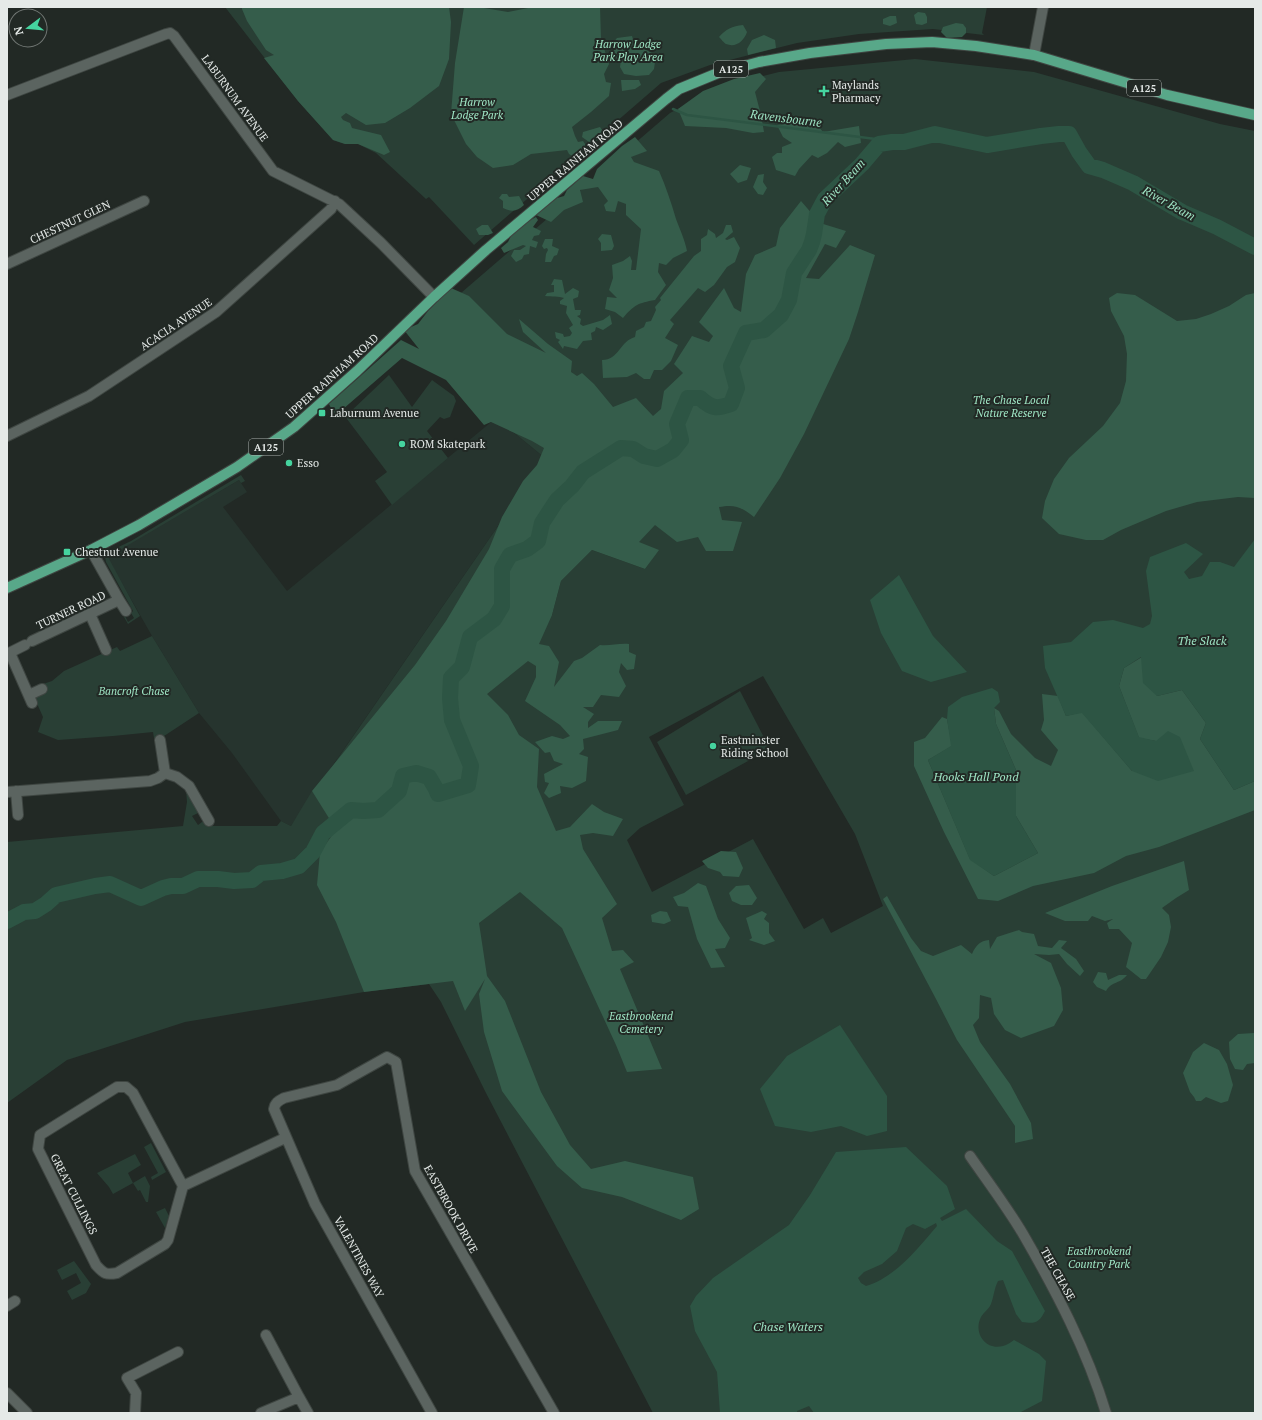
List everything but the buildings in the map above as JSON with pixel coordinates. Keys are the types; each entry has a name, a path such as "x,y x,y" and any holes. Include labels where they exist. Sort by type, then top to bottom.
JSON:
{"main road":[{"name":"UPPER RAINHAM ROAD","path":"7,588 91,550 139,525 237,467 294,427 486,250 670,96 679,89 718,73 759,62 792,56 886,44 932,42 976,46 1034,55 1167,95 1255,115"}],"street":[{"path":"1034,55 1043,7"},
{"name":"LABURNUM AVENUE","path":"7,95 170,33 194,62 273,171 335,201 381,243 434,297"},
{"name":"CHESTNUT GLEN","path":"7,264 144,201"},
{"name":"ACACIA AVENUE","path":"7,436 89,396 216,312 228,303 287,247 331,209 335,201"},
{"name":"TURNER ROAD","path":"91,550 126,612"},
{"name":"TURNER ROAD","path":"8,653 119,600"},
{"path":"90,614 106,650"},
{"path":"8,653 31,699 42,689"},
{"path":"160,740 165,773"},
{"path":"18,815 12,792 150,781 165,773"},
{"path":"165,773 178,777 189,786 209,820"},
{"name":"EASTBROOK DRIVE","path":"274,1109 278,1101 284,1098 338,1085 387,1057 396,1062 415,1171 554,1413"},
{"name":"GREAT CULLINGS","path":"117,1087 126,1087 133,1093 183,1186 170,1235 165,1244 117,1273 104,1273 96,1265 38,1149 40,1135 117,1087"},
{"name":"VALENTINES WAY","path":"274,1109 285,1138 316,1204 432,1413"},
{"path":"183,1186 285,1138"},
{"name":"THE CHASE","path":"970,1156 1022,1233 1071,1321 1106,1413"},
{"path":"266,1334 308,1413"},
{"path":"135,1413 136,1393 127,1378 178,1352"},
{"path":"7,1393 27,1413"},
{"path":"261,1413 299,1397"}],"shaded area":[{"path":"496,418 545,458 291,826 281,821 232,753 199,713 152,636 107,557 239,480 247,492 223,507 287,591"}],"green space":[{"name":"Harrow Lodge Park","path":"225,7 987,7 982,33 984,35 933,29 859,34 797,43 710,65 661,83 474,245 429,197 426,199 376,153 358,144 345,144 333,140 298,101"},
{"path":"242,7 449,7 451,22 449,59 439,86 410,108 385,123 366,125 346,113 341,117 343,120 350,123 352,128 381,135 390,152 384,155 358,144 345,144 333,140 298,101 264,58 274,55 266,50 247,21"},
{"path":"464,7 478,7 508,12 533,7 600,7 601,39 609,64 604,74 606,82 611,83 609,96 572,127 578,142 583,141 589,150 583,155 575,158 569,154 567,150 531,154 513,165 493,168 477,157 466,144 451,114 455,63"},
{"path":"918,12 925,13 927,23 922,25 916,24 914,15"},
{"path":"890,16 896,16 897,23 890,26 883,24 883,19"},
{"path":"956,23 963,24 966,28 966,33 962,37 947,38 941,32 943,27"},
{"path":"743,25 747,32 742,41 739,43 733,45 726,44 719,37 730,28"},
{"path":"764,35 775,40 776,48 748,55 747,49 752,40"},
{"name":"Harrow Lodge Park Play Area","path":"632,36 636,50 642,48 656,55 654,69 649,75 636,76 624,74 620,67 621,59 616,59 612,44 617,38"},
{"path":"915,59 1034,72 1220,124 1255,131 1255,1413 653,1413 486,1093 441,1002 429,984 364,992 185,1022 67,1060 7,1103 7,842 183,826 187,802 186,790 198,811 198,813 192,816 198,825 202,822 206,822 208,826 277,826 281,821 291,826 312,791 314,793 545,458 496,418 411,336 670,113 722,86 779,72","holes":["590,544 652,559 645,569 592,550 561,581 552,615 554,580","763,676 855,834 883,906 831,933 823,918 804,929 753,839 652,892 627,840 640,828 684,805 649,737"]},
{"path":"760,73 766,79 755,92 764,132 753,133 726,128 685,126 678,109 703,91 734,79"},
{"path":"621,80 639,80 641,85 635,89 622,91"},
{"path":"800,122 818,126 823,132 859,126 861,143 845,147 838,142 827,153 818,158 812,155 799,169 795,176 776,170 772,157 777,153 782,153 782,147 792,143 783,137 777,125"},
{"path":"600,127 605,134 600,140 589,142 582,137 583,132"},
{"path":"635,137 647,151 631,157 634,162 659,171 687,251 673,258 666,265 659,263 658,272 666,285 655,300 637,305 623,318 615,312 605,309 607,297 617,298 609,290 613,278 612,265 623,261 630,256 632,261 631,270 636,270 641,229 626,215 626,204 618,201 615,212 606,211 604,205 608,201 598,187 580,190 583,202 564,210 551,222 536,215 557,198 564,196 567,190 583,176 593,179 597,169 622,146"},
{"path":"740,165 751,168 747,180 738,183 730,174"},
{"path":"764,174 763,182 767,188 763,195 758,194 753,187 758,175"},
{"path":"502,194 507,194 509,197 519,196 524,205 514,211 503,208 503,201 499,198"},
{"name":"Eastbrookend Cemetery","path":"801,201 820,223 846,231 836,248 825,244 806,278 819,279 850,245 875,255 849,339 804,434 780,478 754,517 738,507 719,507 722,520 742,522 733,551 706,551 698,537 677,542 655,525 639,542 659,550 645,569 592,550 561,581 552,615 539,644 549,646 559,662 554,687 574,661 582,658 600,645 629,644 629,652 636,655 634,669 627,670 621,663 619,672 626,686 619,697 601,695 593,707 583,707 594,714 588,722 588,728 598,721 622,721 618,730 583,739 584,749 579,754 588,757 586,781 572,788 560,786 561,793 549,798 544,793 549,783 545,782 544,774 563,764 554,761 550,752 545,753 535,742 552,736 563,739 570,736 560,725 525,701 536,677 536,666 528,661 487,694 508,715 519,735 539,749 537,787 556,831 570,827 592,804 604,812 623,819 613,836 593,833 580,835 583,849 617,904 602,918 612,951 623,950 634,962 620,969 662,1069 627,1072 562,928 520,892 479,923 487,976 505,1001 541,1092 570,1145 591,1169 625,1161 693,1177 699,1209 681,1220 622,1197 582,1188 557,1166 502,1091 484,1032 479,994 485,979 465,1011 453,981 364,992 336,922 317,885 320,852 333,834 332,823 312,791 415,665 446,621 489,549 502,517 523,481 537,465 544,448 491,422 484,425 446,380 402,358 335,416 329,404 401,340 419,349 404,330 418,324 428,311 451,288 469,296 507,334 546,353 523,332 519,319 548,344 572,361 571,372 577,376 582,373 594,384 613,407 636,398 653,416 661,409 664,391 683,373 674,364 692,336 709,342 713,336 699,322 724,288 734,308 741,312 746,274 755,255 776,246 780,228"},
{"path":"536,217 538,220 533,227 541,231 539,235 534,236 532,240 538,242 536,248 530,246 529,254 524,255 522,259 516,262 511,256 514,250 520,250 526,246 523,245 504,253 501,248 508,242 512,234 523,224"},
{"path":"482,225 488,225 493,233 488,235 479,235 476,229"},
{"path":"726,225 731,225 733,232 725,239 727,240 734,237 740,248 735,262 727,267 714,285 705,292 698,288 670,320 674,324 665,338 678,345 671,361 662,370 654,370 650,379 644,379 636,373 627,377 603,378 602,360 608,359 616,354 626,342 635,337 636,331 644,327 646,322 651,321 656,310 655,307 661,300 660,298 694,256 701,251 701,239 707,235 708,229 715,234 716,238 723,233"},
{"path":"602,234 611,235 614,246 612,250 601,251 601,243 598,239"},
{"path":"545,239 553,239 552,246 559,249 557,255 554,256 551,262 545,262 548,250 547,248 544,249 542,246"},
{"path":"554,279 562,280 565,294 573,288 579,291 578,297 573,299 575,310 581,310 580,315 577,316 581,319 580,324 583,326 603,320 610,315 612,324 603,330 596,327 595,331 591,333 592,340 583,341 577,349 564,346 563,349 558,342 560,340 556,338 555,332 563,334 564,337 570,336 572,333 569,328 573,325 566,313 567,306 560,304 560,301 564,298 545,296 547,293 554,292 554,285 551,285"},
{"path":"1117,293 1135,295 1177,321 1196,319 1211,314 1229,306 1246,295 1255,293 1255,498 1238,497 1197,502 1166,511 1121,530 1103,540 1086,540 1059,534 1042,518 1045,501 1054,479 1069,458 1103,426 1120,403 1126,381 1127,354 1124,336 1111,311 1109,298"},
{"name":"ROM Skatepark","path":"389,375 412,407 432,380 454,396 456,401 450,417 444,419 440,417 427,431 448,458 392,505 375,481 387,472 347,419 348,414"},
{"path":"241,475 245,481 241,483 239,480 108,557 140,616 128,624 124,617 125,616 128,622 134,618 131,613 133,611 106,562 106,553 131,541"},
{"name":"Bancroft Chase","path":"152,636 199,713 161,738 154,738 153,732 58,740 38,732 43,717 35,699 43,684 52,681 64,671 117,647 120,651"},
{"path":"1142,657 1157,696 1182,690 1206,723 1200,739 1234,790 1255,781 1255,810 1159,847 1126,856 1094,873 1033,886 998,901 978,899 944,832 914,766 914,742 925,738 942,717 947,719 952,746 928,760 970,859 994,876 1038,853 1016,816 1016,770 996,724 994,708 999,711 1011,734 1035,758 1051,766 1058,750 1041,730 1044,720 1042,694 1058,696 1066,716 1082,712 1132,771 1156,741 1139,738 1119,686 1124,668"},
{"name":"Eastminster Riding School","path":"740,691 770,749 686,795 657,742"},
{"path":"721,851 736,852 743,868 739,877 723,876 720,872 708,868 702,861"},
{"path":"1184,861 1189,890 1162,908 1169,915 1171,927 1168,942 1161,957 1146,979 1141,979 1126,967 1132,943 1119,929 1109,929 1107,923 1113,919 1105,921 1092,916 1088,921 1065,921 1045,913 1112,886"},
{"path":"698,883 706,886 718,919 730,938 725,948 715,949 725,967 711,968 697,939 688,907 678,906 673,897 684,893"},
{"path":"749,885 757,898 752,905 741,905 732,901 729,893 736,886"},
{"path":"887,896 911,938 921,951 933,956 961,945 972,954 979,944 983,941 989,940 990,949 997,937 1019,930 1034,934 1038,946 1052,948 1059,940 1067,941 1061,948 1076,959 1084,971 1080,976 1059,954 1034,954 1051,963 1061,988 1063,1010 1054,1026 1021,1038 1005,1030 994,1014 991,998 980,995 979,1018 973,1025 980,1042 1010,1084 1031,1123 1033,1139 1015,1143 1015,1126 957,1040 883,899"},
{"path":"660,911 667,912 671,921 664,924 652,922 651,915"},
{"path":"762,911 767,914 764,919 769,923 769,933 775,941 764,945 749,940 752,938 746,918"},
{"path":"1098,972 1106,973 1108,980 1119,975 1127,975 1111,985 1106,991 1097,987 1093,982"},
{"path":"1254,1033 1255,1063 1247,1064 1243,1070 1235,1069 1230,1059 1229,1042 1238,1034"},
{"path":"1204,1043 1219,1050 1227,1064 1233,1085 1228,1101 1221,1103 1206,1097 1201,1101 1196,1101 1190,1092 1183,1073 1193,1052"},
{"path":"151,1143 166,1172 152,1180 151,1177 158,1173 144,1147"},
{"path":"135,1154 141,1165 128,1173 133,1183 113,1194 97,1173"},
{"path":"145,1176 150,1186 148,1202 146,1202 140,1190 138,1191 133,1183"},
{"path":"165,1208 169,1216 165,1228 156,1212"},
{"path":"74,1261 91,1284 86,1293 72,1300 67,1291 81,1283 76,1273 62,1280 57,1270"}],"water":[{"name":"The Slack","path":"1255,539 1255,781 1234,790 1200,739 1206,723 1182,690 1157,696 1143,683 1141,657 1124,668 1119,686 1139,737 1156,741 1168,731 1180,737 1194,771 1158,781 1132,771 1082,713 1066,716 1045,668 1043,646 1071,642 1093,622 1113,620 1143,628 1150,624 1152,616 1146,571 1150,557 1186,543 1203,554 1184,572 1189,579 1202,576 1210,562 1220,562 1234,567"},
{"path":"899,575 933,636 967,672 931,682 902,671 881,633 870,600"},
{"name":"Hooks Hall Pond","path":"992,688 998,692 1000,702 994,708 996,724 1016,770 1016,816 1038,853 994,876 970,860 928,760 951,746 947,719 948,707 962,697"},
{"path":"840,1025 887,1096 887,1131 867,1136 841,1126 811,1132 775,1126 760,1089 787,1056"},
{"name":"Chase Waters","path":"906,1147 947,1186 955,1209 940,1218 942,1221 966,1209 997,1241 1012,1251 1045,1311 1041,1318 1036,1322 1022,1322 1016,1314 1003,1280 998,1281 991,1304 981,1317 979,1323 980,1334 982,1339 991,1346 1003,1346 1014,1340 1039,1354 1046,1361 1042,1401 1019,1413 814,1413 809,1406 797,1411 797,1413 720,1413 717,1372 695,1331 690,1306 696,1296 713,1278 789,1225 810,1195 836,1152","holes":["936,1223 937,1226 897,1269 877,1282 866,1286 861,1283 858,1278 864,1272 882,1264 897,1251 906,1228 913,1224 925,1229"]}],"waterway":[{"name":"Ravensbourne","path":"673,109 687,115 899,142"},
{"name":"River Beam","path":"7,921 24,912 35,911 56,895 95,886 110,884 141,898 163,888 183,886 198,879 234,881 252,880 261,873 282,871 299,866 313,852 323,833 351,810 378,810 399,791 403,776 416,773 429,777 438,794 468,785 471,766 452,720 450,698 451,678 462,667 470,637 494,619 502,606 502,569 510,555 527,549 538,541 542,523 557,500 572,486 583,472 621,448 633,449 644,456 657,459 673,450 681,440 677,424 688,398 700,398 711,406 715,407 722,407 731,404 737,388 731,366 746,333 764,330 781,315 789,300 794,273 809,250 814,234 817,214 825,199 862,164 879,144 904,142 935,134 987,145 1041,136 1069,134 1089,166 1103,170 1133,183 1182,212 1217,227 1255,247"}],"place":[{"name":"Maylands Pharmacy","path":"824,91"},
{"name":"Laburnum Avenue","path":"322,413"},
{"name":"ROM Skatepark","path":"402,444"},
{"name":"Esso","path":"289,463"},
{"name":"Chestnut Avenue","path":"67,552"},
{"name":"Eastminster Riding School","path":"713,746"}],"park label":[{"name":"The Chase Local Nature Reserve","path":"1011,406"},
{"name":"Eastbrookend Country Park","path":"1099,1257"}]}
